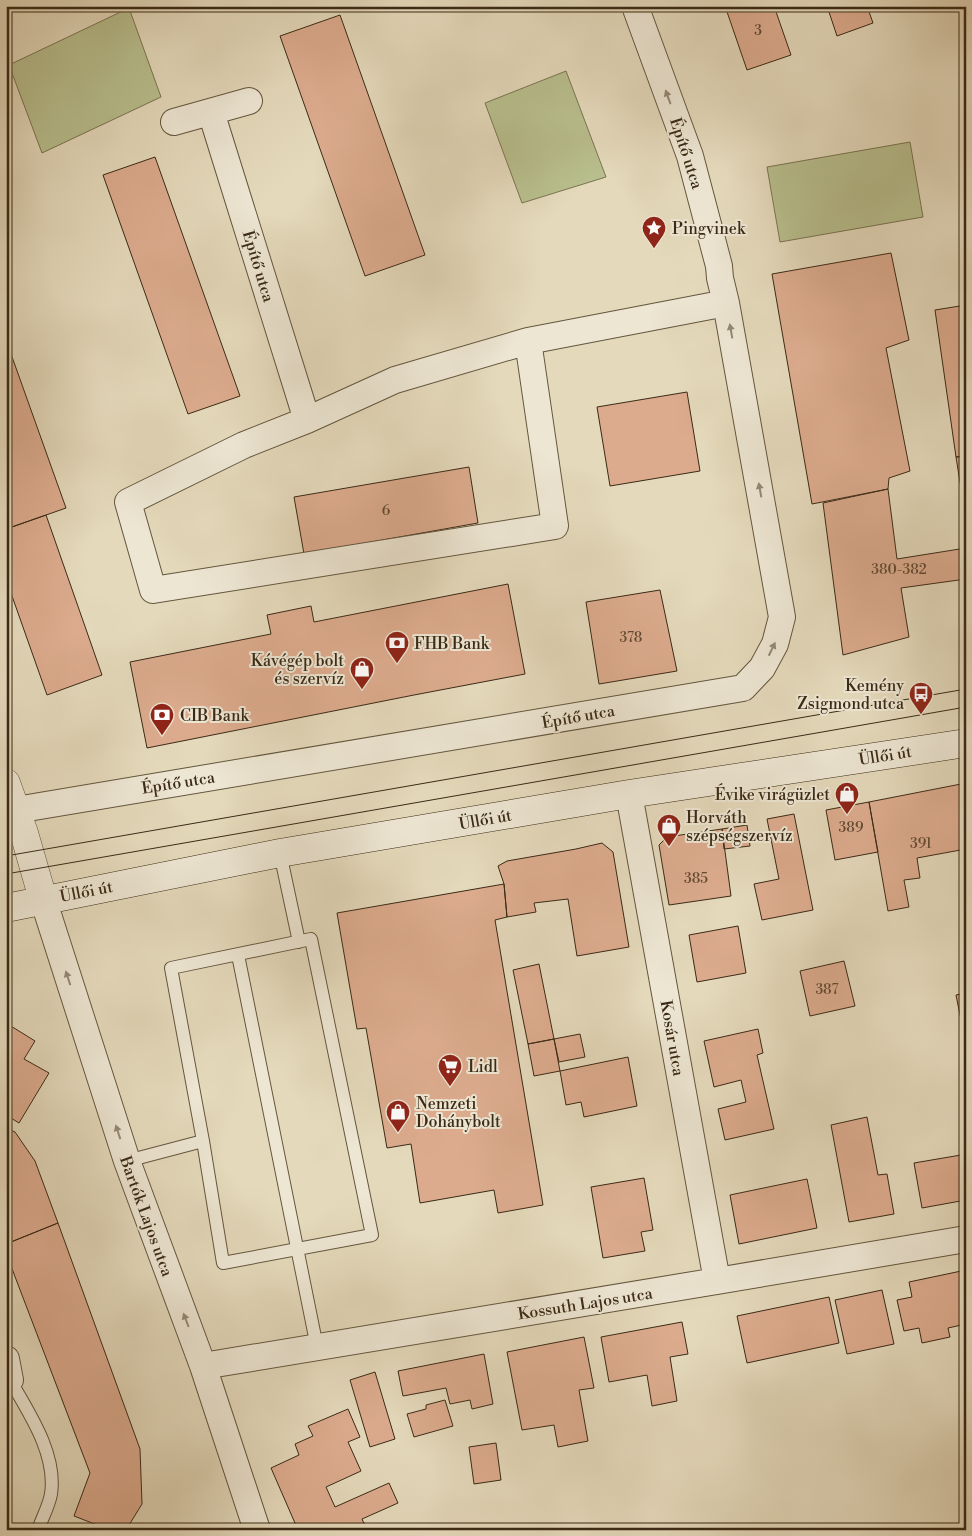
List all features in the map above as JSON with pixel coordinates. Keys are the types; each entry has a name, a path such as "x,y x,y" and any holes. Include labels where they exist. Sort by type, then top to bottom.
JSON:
{"main road":[{"name":"Üllői út","path":"6,908 43,899 280,854 629,794 966,743"},
{"path":"6,783 33,860 43,899"}],"street":[{"name":"Építő utca","path":"16,810 743,688 762,668 775,644 782,617 719,266 690,156 635,6"},
{"path":"174,122 250,101"},
{"name":"Építő utca","path":"211,112 307,420"},
{"path":"528,341 555,526 153,590 128,502 244,446 395,380 528,341 726,303"},
{"name":"Kosár utca","path":"629,794 717,1281"},
{"name":"Bartók Lajos utca","path":"43,899 127,1160 203,1366 257,1530"},
{"name":"Kossuth Lajos utca","path":"203,1366 966,1239"}],"lane":[{"path":"280,854 299,942"},
{"path":"311,939 372,1235 223,1263 171,968 238,955 311,939"},
{"path":"238,955 317,1348"},
{"path":"127,1160 203,1141"},
{"path":"7,1373 37,1427 51,1464 51,1494 38,1530"}],"green space":[{"path":"129,8 161,97 42,153 9,65"},
{"path":"566,71 606,177 522,203 485,103"},
{"path":"910,142 923,217 780,242 767,167"}],"building":[{"path":"725,6 774,6 791,55 747,70"},
{"path":"827,6 867,6 873,23 837,36"},
{"path":"340,15 425,255 365,276 280,36"},
{"path":"155,157 240,396 188,414 103,175"},
{"path":"891,253 909,340 886,348 910,471 889,478 888,489 812,504 772,274"},
{"path":"966,305 966,456 956,457 935,310"},
{"path":"6,340 66,508 12,527 6,510"},
{"path":"687,392 700,471 610,486 597,407"},
{"path":"966,456 966,520 956,457"},
{"path":"469,467 478,523 304,554 294,497"},
{"path":"888,489 897,559 966,548 966,579 901,588 909,637 843,655 823,503"},
{"path":"46,515 102,675 47,695 6,579 6,529"},
{"path":"508,584 525,674 147,748 130,662 271,634 267,615 311,606 314,622"},
{"path":"660,590 677,671 599,684 586,602"},
{"path":"961,784 966,812 966,849 917,858 920,878 904,880 909,907 888,911 869,802"},
{"path":"869,802 878,852 835,860 826,810"},
{"path":"794,814 813,910 762,920 754,884 779,879 767,819"},
{"path":"747,825 750,846 724,849 722,829"},
{"path":"722,829 731,896 669,905 659,845 667,837"},
{"path":"602,843 613,852 629,947 577,956 568,899 534,903 536,912 507,917 504,884 498,866 507,861"},
{"name":"Lidl","path":"504,884 507,917 495,920 543,1205 498,1213 494,1190 420,1203 411,1144 387,1148 366,1028 357,1029 337,913"},
{"path":"738,926 746,973 697,982 689,935"},
{"path":"844,961 855,1006 810,1016 800,971"},
{"path":"539,964 554,1039 528,1044 513,970"},
{"path":"966,993 966,1045 956,995"},
{"path":"6,1023 35,1041 24,1059 49,1073 19,1123 6,1115"},
{"path":"758,1029 763,1053 757,1055 774,1129 725,1140 718,1109 746,1102 741,1080 714,1087 704,1041"},
{"path":"580,1034 585,1057 559,1062 554,1039"},
{"path":"554,1039 560,1071 534,1076 528,1044"},
{"path":"628,1057 637,1106 584,1117 581,1102 566,1105 560,1071"},
{"path":"867,1117 878,1175 887,1174 894,1214 849,1222 831,1125"},
{"path":"6,1128 15,1132 35,1161 58,1223 6,1244"},
{"path":"961,1155 966,1184 966,1200 922,1208 914,1163"},
{"path":"644,1178 653,1230 641,1232 645,1251 603,1258 591,1187"},
{"path":"807,1179 817,1228 739,1244 730,1195"},
{"path":"58,1223 140,1449 142,1504 126,1530 110,1530 74,1516 90,1473 6,1253 6,1244"},
{"path":"966,1270 966,1324 948,1328 950,1337 922,1343 919,1328 904,1331 897,1300 912,1297 909,1282"},
{"path":"882,1290 894,1344 847,1354 835,1300"},
{"path":"829,1297 839,1343 747,1363 737,1316"},
{"path":"682,1322 688,1354 670,1357 677,1401 652,1406 647,1375 609,1382 601,1337"},
{"path":"584,1337 594,1388 579,1390 588,1441 558,1447 554,1425 522,1430 507,1352"},
{"path":"484,1354 493,1404 472,1409 470,1400 450,1404 446,1388 403,1396 398,1371"},
{"path":"375,1372 395,1439 370,1447 350,1380"},
{"path":"445,1400 453,1426 414,1437 407,1414 426,1409 426,1405"},
{"path":"348,1409 360,1437 348,1442 361,1471 326,1487 335,1507 389,1483 398,1503 362,1519 367,1530 298,1530 271,1468 299,1455 295,1444 313,1436 308,1426"},
{"path":"496,1443 501,1480 474,1484 469,1447"}],"tram line":[{"path":"6,856 966,689"},
{"path":"6,874 966,707"}],"place":[{"name":"Pingvinek","path":"654,249"},
{"name":"FHB Bank","path":"397,664"},
{"name":"Kávégép bolt és szervíz","path":"362,690"},
{"name":"Kemény Zsigmond utca","path":"921,715"},
{"name":"CIB Bank","path":"162,736"},
{"name":"Évike virágüzlet","path":"847,815"},
{"name":"Horváth szépségszervíz","path":"669,847"},
{"name":"Lidl","path":"450,1087"},
{"name":"Nemzeti Dohánybolt","path":"398,1133"}]}
